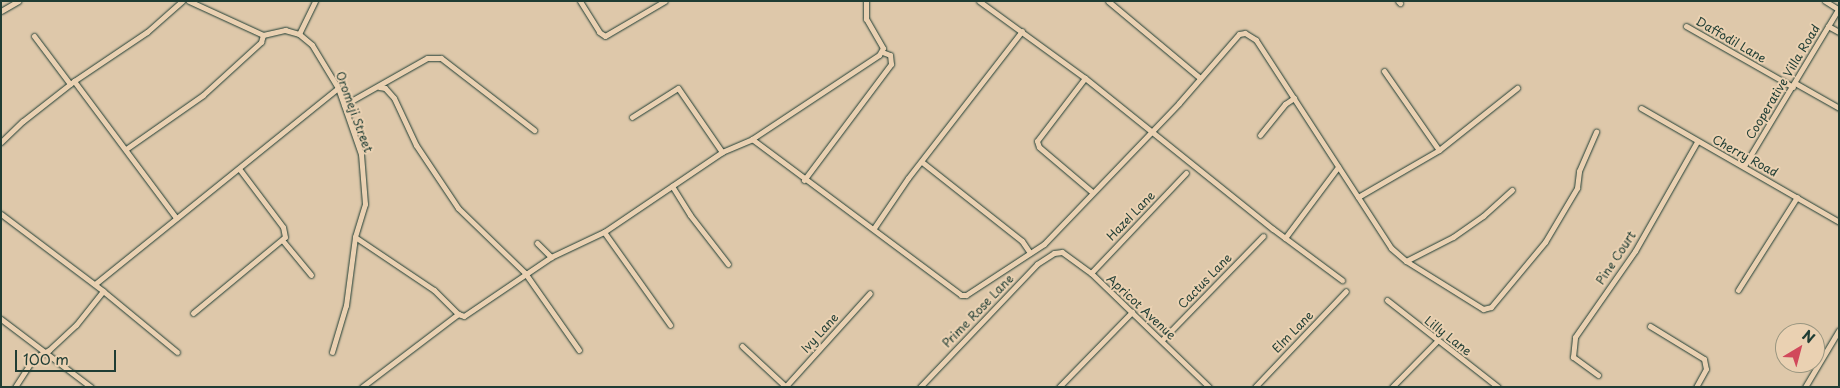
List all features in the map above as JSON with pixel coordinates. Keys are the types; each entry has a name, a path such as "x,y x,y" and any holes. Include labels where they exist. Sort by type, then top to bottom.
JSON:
{"street":[{"path":"1,12 18,1"},
{"path":"1,142 22,121 72,82 147,32 182,1"},
{"path":"189,1 202,3 263,35 285,30 299,34 315,1"},
{"path":"580,1 599,32 605,36 664,1"},
{"path":"866,1 866,19 883,48 882,52"},
{"path":"979,1 1022,30 1085,78 1285,238 1342,280"},
{"path":"1108,1 1200,78"},
{"path":"1825,1 1838,8"},
{"name":"Cooperative Villa Road","path":"1744,166 1794,85 1838,8"},
{"name":"Daffodil Lane","path":"1686,26 1839,108"},
{"path":"1828,26 1839,32"},
{"path":"874,228 1022,30"},
{"path":"752,139 804,180 874,228 961,295 1044,244 1152,130 1239,34 1245,32 1256,40 1391,248 1406,262 1478,308 1491,307 1545,242 1576,188 1579,171 1596,132"},
{"name":"Oromeji Street","path":"299,34 312,45 338,88 362,164 365,204 355,237 346,305 332,352"},
{"path":"126,149 203,95 261,42 263,35"},
{"path":"34,36 126,149 176,218"},
{"path":"355,237 386,261 434,290 458,314 464,316 551,256 604,232 722,152 752,139 882,52"},
{"path":"804,180 891,64 890,55 882,52"},
{"path":"344,105 379,87 427,58 441,58 534,130"},
{"path":"1384,71 1439,150"},
{"path":"1085,78 1037,141 1039,147 1092,192"},
{"path":"379,87 385,88 394,98 416,145 458,208 525,273 579,350"},
{"path":"94,284 176,218 240,170 338,88"},
{"path":"632,117 678,88 722,152"},
{"path":"1358,197 1439,150 1517,88"},
{"path":"1260,136 1285,104 1294,98"},
{"name":"Cherry Road","path":"1641,108 1697,142 1744,166 1839,222"},
{"name":"Pine Court","path":"1598,375 1572,357 1575,337 1635,251 1697,142"},
{"path":"922,162 1022,241 1030,253"},
{"path":"1285,238 1338,167"},
{"path":"193,313 282,241 286,232 240,170"},
{"name":"Hazel Lane","path":"1091,273 1186,173"},
{"path":"672,186 690,216 728,264"},
{"path":"1406,262 1453,236 1483,216 1512,190"},
{"path":"1738,290 1797,197"},
{"path":"1,214 103,291 177,352"},
{"path":"604,232 670,325"},
{"name":"Cactus Lane","path":"1162,340 1263,236"},
{"path":"282,241 311,275"},
{"path":"537,243 551,256"},
{"name":"Apricot Avenue","path":"1054,252 1069,255 1091,273 1209,387"},
{"name":"Prime Rose Lane","path":"920,387 1037,264 1054,252"},
{"path":"15,387 42,352 50,350 76,325 103,291"},
{"name":"Elm Lane","path":"1254,387 1346,291"},
{"name":"Ivy Lane","path":"786,387 870,293"},
{"name":"Lilly Lane","path":"1387,300 1498,387"},
{"path":"1063,386 1132,312"},
{"path":"362,387 458,314"},
{"path":"1,319 42,352 91,387"},
{"path":"1650,326 1704,359 1707,366 1696,387"},
{"path":"1805,387 1838,332"},
{"path":"1392,387 1437,341"},
{"path":"742,346 786,387"}]}
